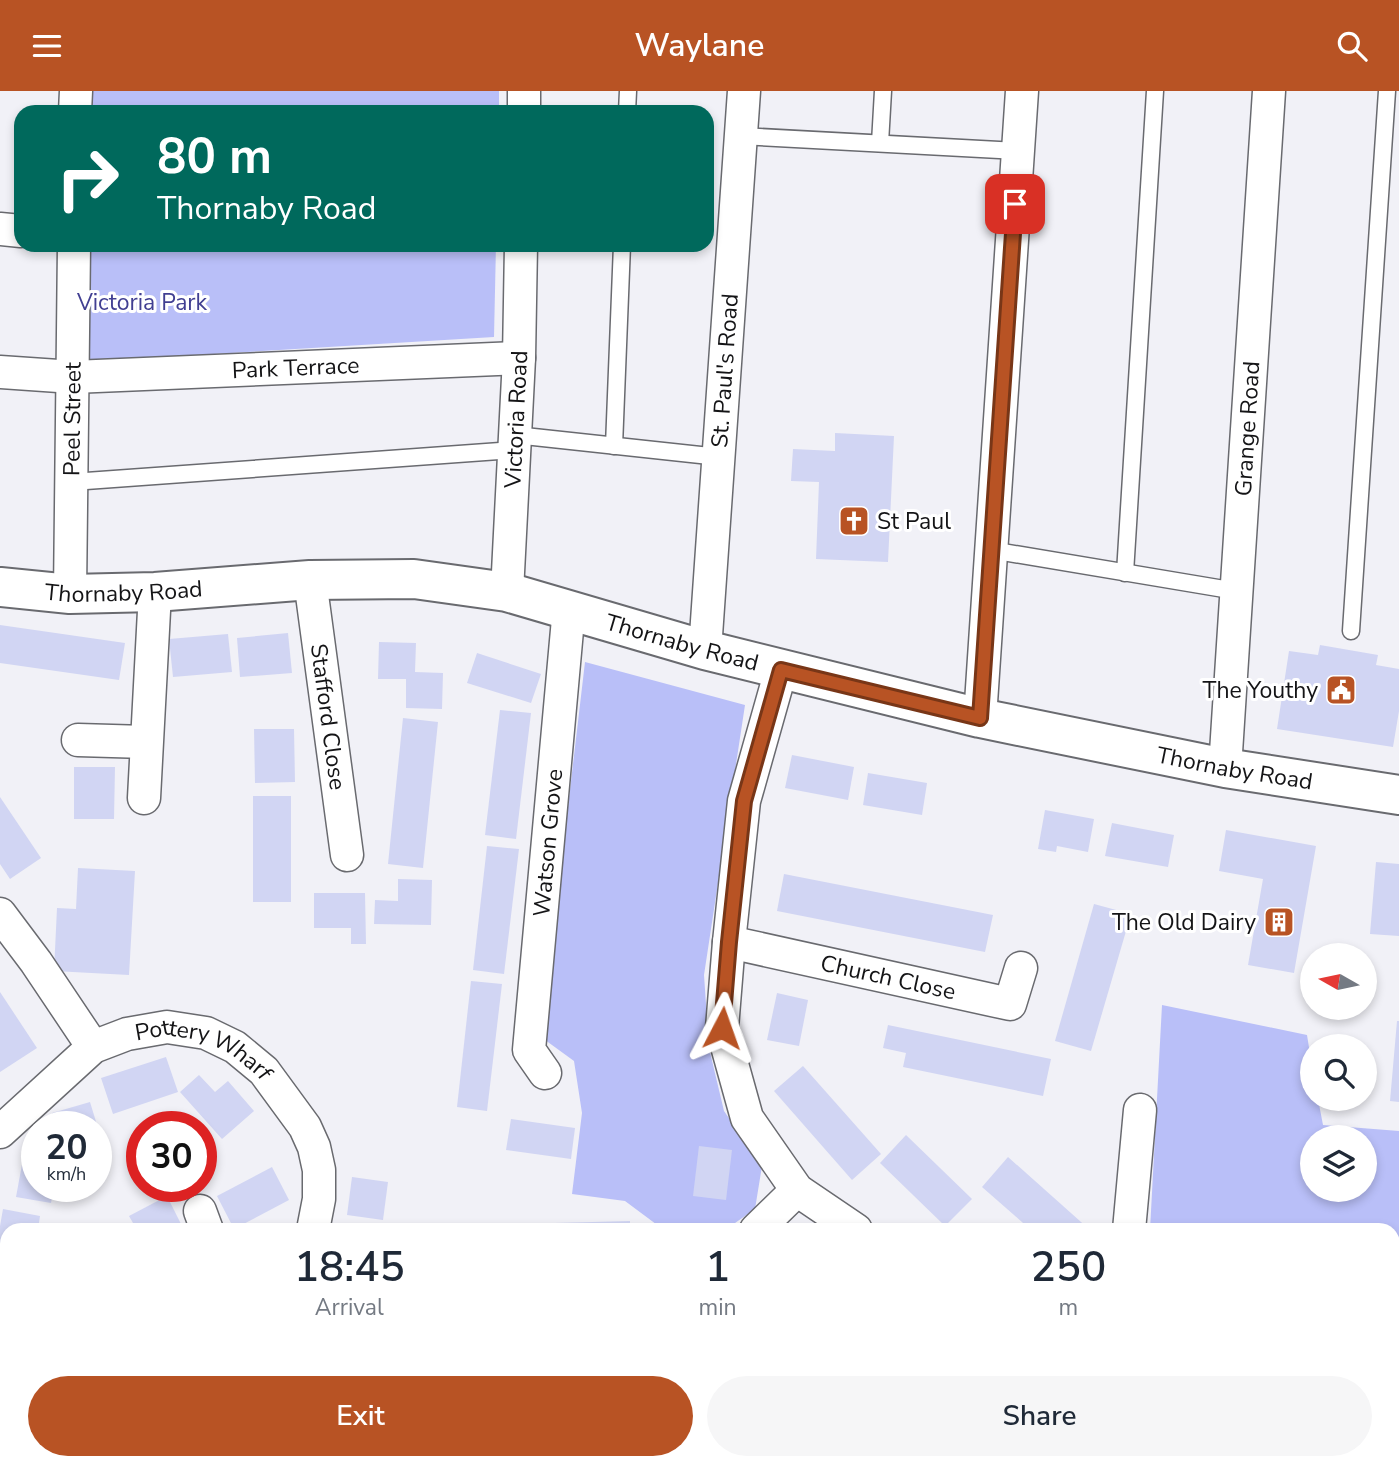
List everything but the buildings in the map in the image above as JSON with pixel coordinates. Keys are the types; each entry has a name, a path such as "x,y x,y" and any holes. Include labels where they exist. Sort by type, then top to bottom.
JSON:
{"street":[{"name":"St. Paul's Road","path":"705,650 744,91"},
{"path":"980,718 1022,91"},
{"name":"Grange Road","path":"1225,768 1269,91"},
{"name":"Peel Street","path":"70,594 74,252"},
{"name":"Victoria Road","path":"507,592 519,358 521,252"},
{"name":"Park Terrace","path":"0,372 73,377 519,358"},
{"name":"Thornaby Road","path":"0,587 70,594 155,592 310,580 414,579 507,592 705,650 980,718 1225,768 1399,795"},
{"name":"Stafford Close","path":"310,580 347,855"},
{"path":"144,799 155,592"},
{"name":"Watson Grove","path":"545,1073 529,1050 569,608"},
{"path":"781,670 744,801 722,1028 747,1118 797,1190 846,1223"},
{"path":"78,740 146,742"},
{"path":"1,918 36,962 93,1047"},
{"name":"Church Close","path":"729,942 1010,1004 1021,968"},
{"name":"Pottery Wharf","path":"0,1132 93,1047 127,1034 167,1027 206,1033 221,1039 264,1071 306,1127 319,1170 319,1199 314,1223"},
{"path":"1130,1223 1140,1110"},
{"path":"763,1223 797,1190"}],"lane":[{"path":"880,143 883,91"},
{"path":"1125,573 1155,91"},
{"path":"1351,631 1387,91"},
{"path":"741,136 1018,151"},
{"path":"614,446 622,252"},
{"path":"72,482 514,442 614,446 719,457"},
{"path":"991,550 1236,591"}],"green space":[{"path":"89,91 499,91 499,105 89,105"},
{"name":"Victoria Park","path":"85,252 496,252 494,337 82,362"},
{"path":"585,662 745,705 704,975 709,1048 724,1111 762,1166 755,1209 735,1223 655,1223 625,1201 572,1194 582,1113 574,1061 541,1037"},
{"path":"1162,1005 1302,1034 1300,1034 1300,1111 1320,1111 1323,1125 1300,1125 1300,1202 1377,1202 1377,1129 1399,1131 1399,1223 1150,1223"}],"place":[{"name":"St Paul","path":"854,521"},
{"name":"The Youthy","path":"1341,690"},
{"name":"The Old Dairy","path":"1279,922"}],"route":[{"path":"722,1028 744,801 781,670 980,718 1015,204"}]}
